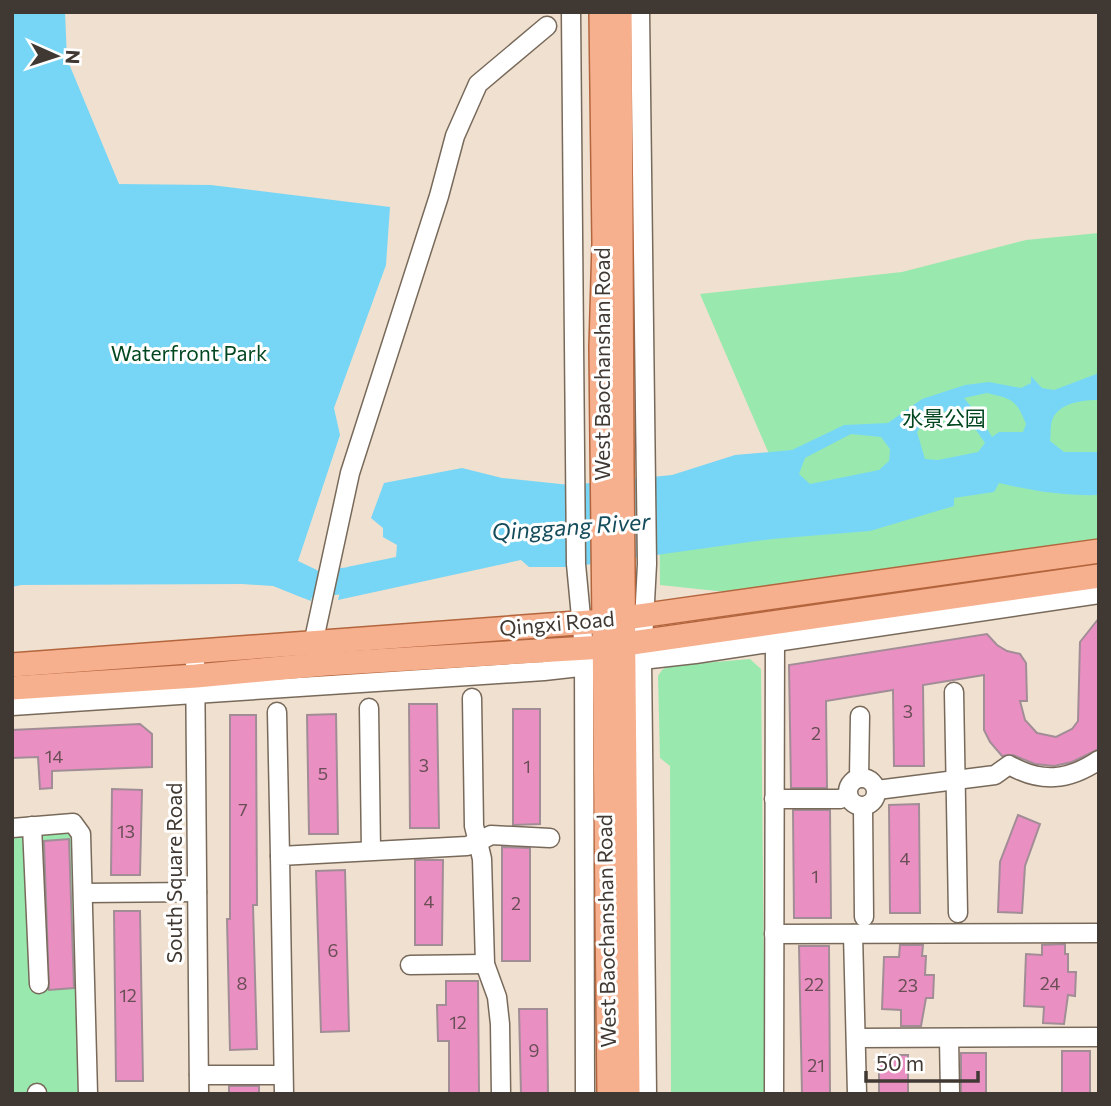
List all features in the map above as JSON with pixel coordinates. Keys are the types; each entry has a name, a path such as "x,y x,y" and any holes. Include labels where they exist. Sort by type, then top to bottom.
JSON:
{"main road":[{"name":"West Baochanshan Road","path":"601,12 604,243 601,348 612,468"},
{"name":"West Baochanshan Road","path":"609,1094 612,468 620,12"},
{"name":"Qingxi Road","path":"12,665 613,620 1099,551"},
{"path":"1026,561 1029,586"},
{"name":"Qingxi Road","path":"12,688 196,685 326,664 613,654 775,632 1099,576"},
{"name":"West Baochanshan Road","path":"613,654 628,1094"}],"street":[{"path":"571,12 576,564 613,620"},
{"path":"585,1094 613,620 647,564 640,12"},
{"path":"313,644 350,472 439,196 455,136 478,84 547,26"},
{"path":"774,1094 775,632 1099,594"},
{"name":"South Square Road","path":"195,652 199,1094"},
{"path":"613,654 647,1094"},
{"path":"12,706 196,685"},
{"path":"954,692 958,913"},
{"path":"472,698 474,826 482,859 485,964 497,997 500,1024 501,1094"},
{"path":"369,708 371,850"},
{"path":"277,712 284,1094"},
{"path":"859,778 860,716"},
{"path":"877,790 995,775 1009,765 1027,775 1051,778 1072,774 1099,760"},
{"path":"774,799 856,801 875,799 877,790 869,779 859,778 849,786 856,801 863,917"},
{"path":"12,828 73,823 81,834 88,1094"},
{"path":"32,826 39,984"},
{"path":"280,856 467,846 491,835 550,838"},
{"path":"83,893 197,892"},
{"path":"774,934 1099,933"},
{"path":"853,934 857,1094"},
{"path":"410,965 485,964"},
{"path":"856,1038 1099,1037"},
{"path":"949,1038 950,1094"},
{"path":"199,1075 283,1075"}],"green space":[{"name":"水景公园","path":"1099,233 1099,551 774,597 660,585 659,486 775,468 700,294 902,272 1026,240"},
{"path":"750,659 761,669 765,1094 671,1094 670,766 660,758 658,676 668,666"},
{"path":"75,830 81,1094 12,1094 12,835"}],"water":[{"name":"Waterfront Park","path":"12,12 65,12 67,59 119,184 211,185 390,207 386,265 334,408 340,435 298,561 317,570 311,601 273,586 242,584 12,587"},
{"path":"1099,373 1099,400 1080,401 1061,408 1052,420 1050,441 1064,452 1099,452 1099,495 1073,495 999,483 994,492 954,498 954,506 870,531 772,539 570,567 529,567 521,560 338,600 347,567 396,557 397,545 383,537 383,528 371,518 384,483 462,468 502,478 570,485 672,475 735,455 792,450 844,425 888,423 922,399 965,385 989,382 1021,388 1031,383 1031,376 1042,388 1054,390","holes":["987,393 1008,399 1016,405 1026,424 1023,432 999,432 992,437 964,398","963,411 985,443 978,452 938,460 925,459 917,432 931,412","851,434 881,437 890,449 889,461 879,470 810,484 799,474 805,458"]}],"building":[{"path":"1099,618 1099,749 1072,762 1054,766 1035,764 1013,755 1002,756 984,730 984,675 923,685 924,766 894,766 893,690 826,701 827,788 791,788 789,665 987,634 997,645 1020,654 1026,663 1027,701 1020,701 1025,720 1037,733 1056,737 1072,729 1078,721 1080,642"},
{"path":"409,704 437,704 439,828 410,828"},
{"path":"513,709 540,709 540,824 513,825"},
{"path":"336,714 338,834 309,834 307,715"},
{"path":"230,715 256,715 257,905 253,905 257,1049 230,1050 227,919 230,919"},
{"path":"140,724 152,734 152,767 52,771 52,788 40,789 38,757 12,758 12,730"},
{"path":"112,789 142,790 140,875 111,875"},
{"path":"919,804 920,913 890,913 889,805"},
{"path":"793,810 830,810 831,918 794,918"},
{"path":"1018,815 1040,824 1025,866 1022,913 998,912 1000,862"},
{"path":"69,839 74,988 49,990 44,841"},
{"path":"502,847 530,848 530,961 502,961"},
{"path":"415,860 443,860 442,945 415,945"},
{"path":"345,870 349,1031 321,1032 316,871"},
{"path":"114,911 140,911 143,1081 116,1081"},
{"path":"1065,944 1068,972 1076,972 1075,996 1068,995 1064,1024 1043,1023 1044,1007 1024,1006 1026,954 1042,955 1042,945"},
{"path":"900,945 923,945 922,956 926,956 925,975 934,975 933,998 926,998 921,1026 901,1026 901,1010 882,1009 884,957 899,957"},
{"path":"799,946 829,946 830,1094 802,1094"},
{"path":"446,981 478,981 479,1094 449,1094 449,1041 438,1041 437,1005 446,1005"},
{"path":"519,1009 547,1009 548,1094 521,1094"},
{"path":"1062,1051 1090,1051 1090,1094 1062,1094"},
{"path":"961,1053 986,1053 986,1094 961,1094"},
{"path":"879,1055 908,1055 908,1094 879,1094"},
{"path":"229,1086 259,1086 259,1094 229,1094"}],"waterway":[{"name":"Qinggang River","path":"280,574 306,585 379,577"}]}
